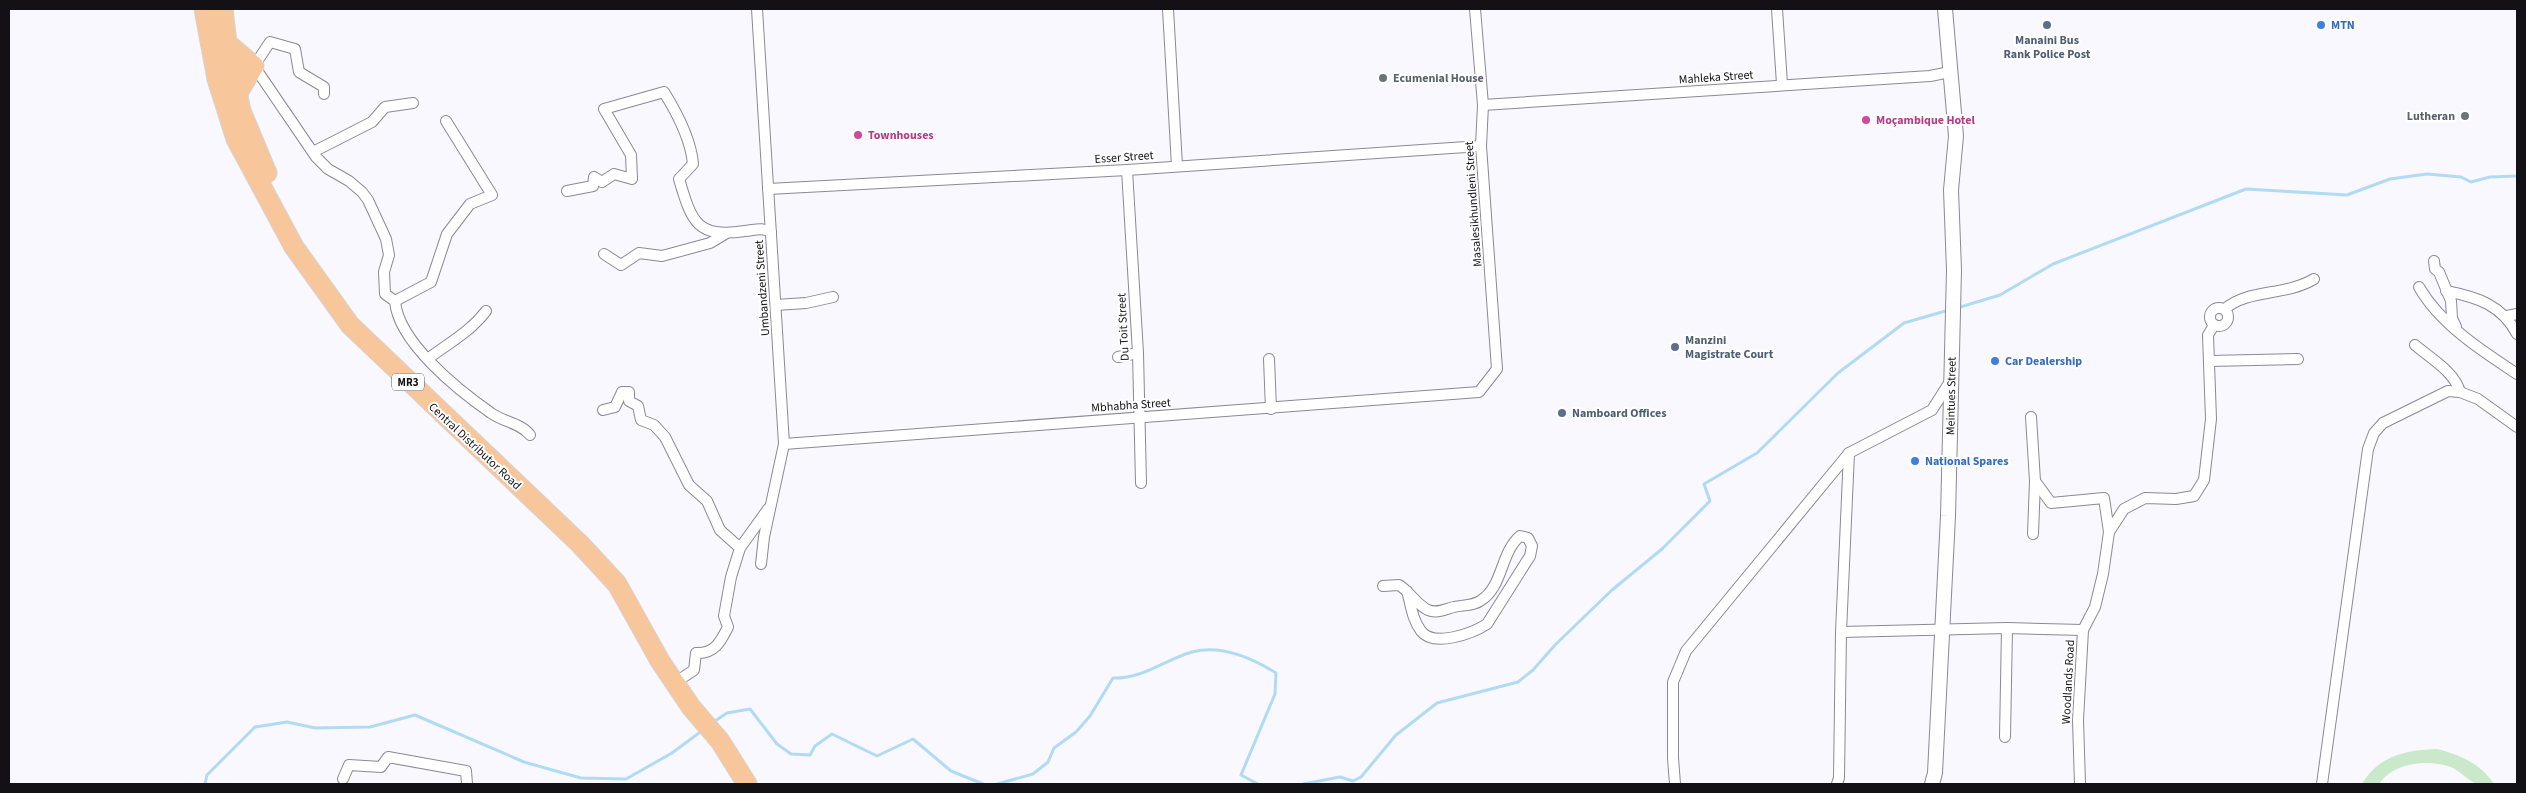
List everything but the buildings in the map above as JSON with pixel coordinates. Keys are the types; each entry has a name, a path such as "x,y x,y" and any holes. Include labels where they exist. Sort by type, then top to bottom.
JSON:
{"highway":[{"name":"Central Distributor Road","path":"204,9 217,79 236,138 294,247 350,325 580,544 617,584 660,661 724,738 758,784"},
{"name":"Central Distributor Road","path":"223,9 227,43 238,94 250,134 299,243 356,322 591,545 622,577 682,678 694,703"},
{"path":"227,43 254,66 238,94"},
{"name":"Central Distributor Road","path":"724,738 747,784"}],"street":[{"name":"Umbandzeni Street","path":"757,9 784,444 761,564"},
{"path":"1168,9 1177,166"},
{"name":"Masalesikhundleni Street","path":"1475,9 1483,105 1481,146 1497,370 1479,392"},
{"path":"1777,9 1782,84"},
{"name":"Meintues Street","path":"1932,784 1935,773 1944,629 1954,270 1951,190 1956,136 1945,9"},
{"path":"324,94 324,87 298,72 295,50 270,42 254,66 312,152 328,169 350,181 368,200 386,239 389,256 384,272 385,294 395,300"},
{"name":"Mahleka Street","path":"1483,105 1782,84 1930,76 1950,72"},
{"path":"567,192 593,186 594,177 602,182 614,174 632,179 631,155 604,109 664,92 676,111 692,150 693,164 680,179 694,218 704,229 719,234 760,227 771,232"},
{"path":"312,152 372,122 385,107 413,103"},
{"path":"395,300 431,282 447,234 470,204 492,195 446,121"},
{"name":"Esser Street","path":"768,189 1127,170 1481,146"},
{"name":"Du Toit Street","path":"1127,170 1138,353 1141,482"},
{"path":"604,254 621,265 639,253 662,256 710,243 726,234"},
{"path":"2434,261 2435,269 2439,272 2451,301 2454,322 2462,333"},
{"name":"Woodlands Road","path":"2080,784 2078,720 2083,630 2095,607 2103,574 2109,532 2124,509 2145,498 2176,499 2194,496 2204,480 2211,420 2208,336 2214,325 2219,327 2228,322 2228,312 2225,309 2235,300 2282,292 2303,286 2314,278"},
{"path":"2419,287 2425,299 2462,333 2490,356 2517,374"},
{"path":"2446,291 2478,300 2512,315 2517,334"},
{"path":"776,305 806,303 833,297"},
{"path":"395,300 396,312 404,330 416,346 454,385 491,414 526,429 530,435"},
{"path":"429,358 462,336 477,323 486,311"},
{"path":"2415,345 2447,372 2458,386 2460,392"},
{"path":"1118,357 1138,353"},
{"path":"2209,361 2298,359"},
{"path":"1269,360 1271,409"},
{"path":"1675,784 1673,682 1686,651 1849,453 1932,410 1952,379"},
{"path":"603,410 615,407 619,390 628,392 629,401 638,406 641,420 654,425 665,438 690,485 707,501 720,530 740,548"},
{"path":"2322,784 2368,449 2374,433 2383,423 2448,391 2460,392 2478,400 2517,427"},
{"name":"Mbhabha Street","path":"784,444 1479,392"},
{"path":"2031,417 2035,481 2034,534"},
{"path":"1837,784 1839,778 1841,632 1849,453"},
{"path":"2035,481 2051,503 2104,498 2109,532"},
{"path":"682,678 694,670 696,653 704,654 720,644 728,627 724,616 731,577 740,548 771,504"},
{"path":"1383,586 1398,585 1407,590 1426,609 1438,612 1480,602 1490,594 1512,542 1520,536 1528,538 1532,546 1530,556 1487,624 1477,630 1448,638 1435,638 1422,633 1412,615 1407,590"},
{"path":"1841,632 2007,628 2083,630"},
{"path":"2005,737 2007,628"},
{"path":"343,779 350,765 381,766 388,757 466,771 467,784"}],"green space":[{"path":"2437,749 2454,754 2476,765 2494,784 2478,784 2451,767 2422,763 2412,764 2393,771 2379,784 2362,784 2376,767 2394,756 2414,751"}],"waterway":[{"path":"1957,308 2000,295 2053,264 2246,189 2347,195 2390,179 2427,174 2461,177 2471,182 2490,177 2517,176"},
{"path":"1303,784 1340,777 1353,781 1361,777 1396,735 1437,703 1518,682 1533,670 1555,645 1612,590 1662,549 1710,501 1704,484 1757,453 1838,373 1904,323 1949,310"},
{"path":"997,784 1033,774 1048,762 1054,748 1076,732 1090,716 1113,678 1144,672 1182,655 1203,650 1225,651 1236,654 1257,662 1276,673 1275,694 1241,775 1258,784"},
{"path":"712,723 727,713 750,709 777,744 791,754 810,755 815,746 832,734 877,756 913,739 951,771 983,784"},
{"path":"205,784 207,775 255,727 287,722 315,728 370,727 415,715 524,762 581,778 626,779 672,753 703,730"}],"place":[{"name":"Manaini Bus Rank Police Post","path":"2047,25"},
{"name":"MTN","path":"2321,25"},
{"name":"Ecumenial House","path":"1383,78"},
{"name":"Lutheran","path":"2465,116"},
{"name":"Moçambique Hotel","path":"1866,120"},
{"name":"Townhouses","path":"858,135"},
{"name":"Manzini Magistrate Court","path":"1675,347"},
{"name":"Car Dealership","path":"1995,361"},
{"name":"Namboard Offices","path":"1562,413"},
{"name":"National Spares","path":"1915,461"}]}
